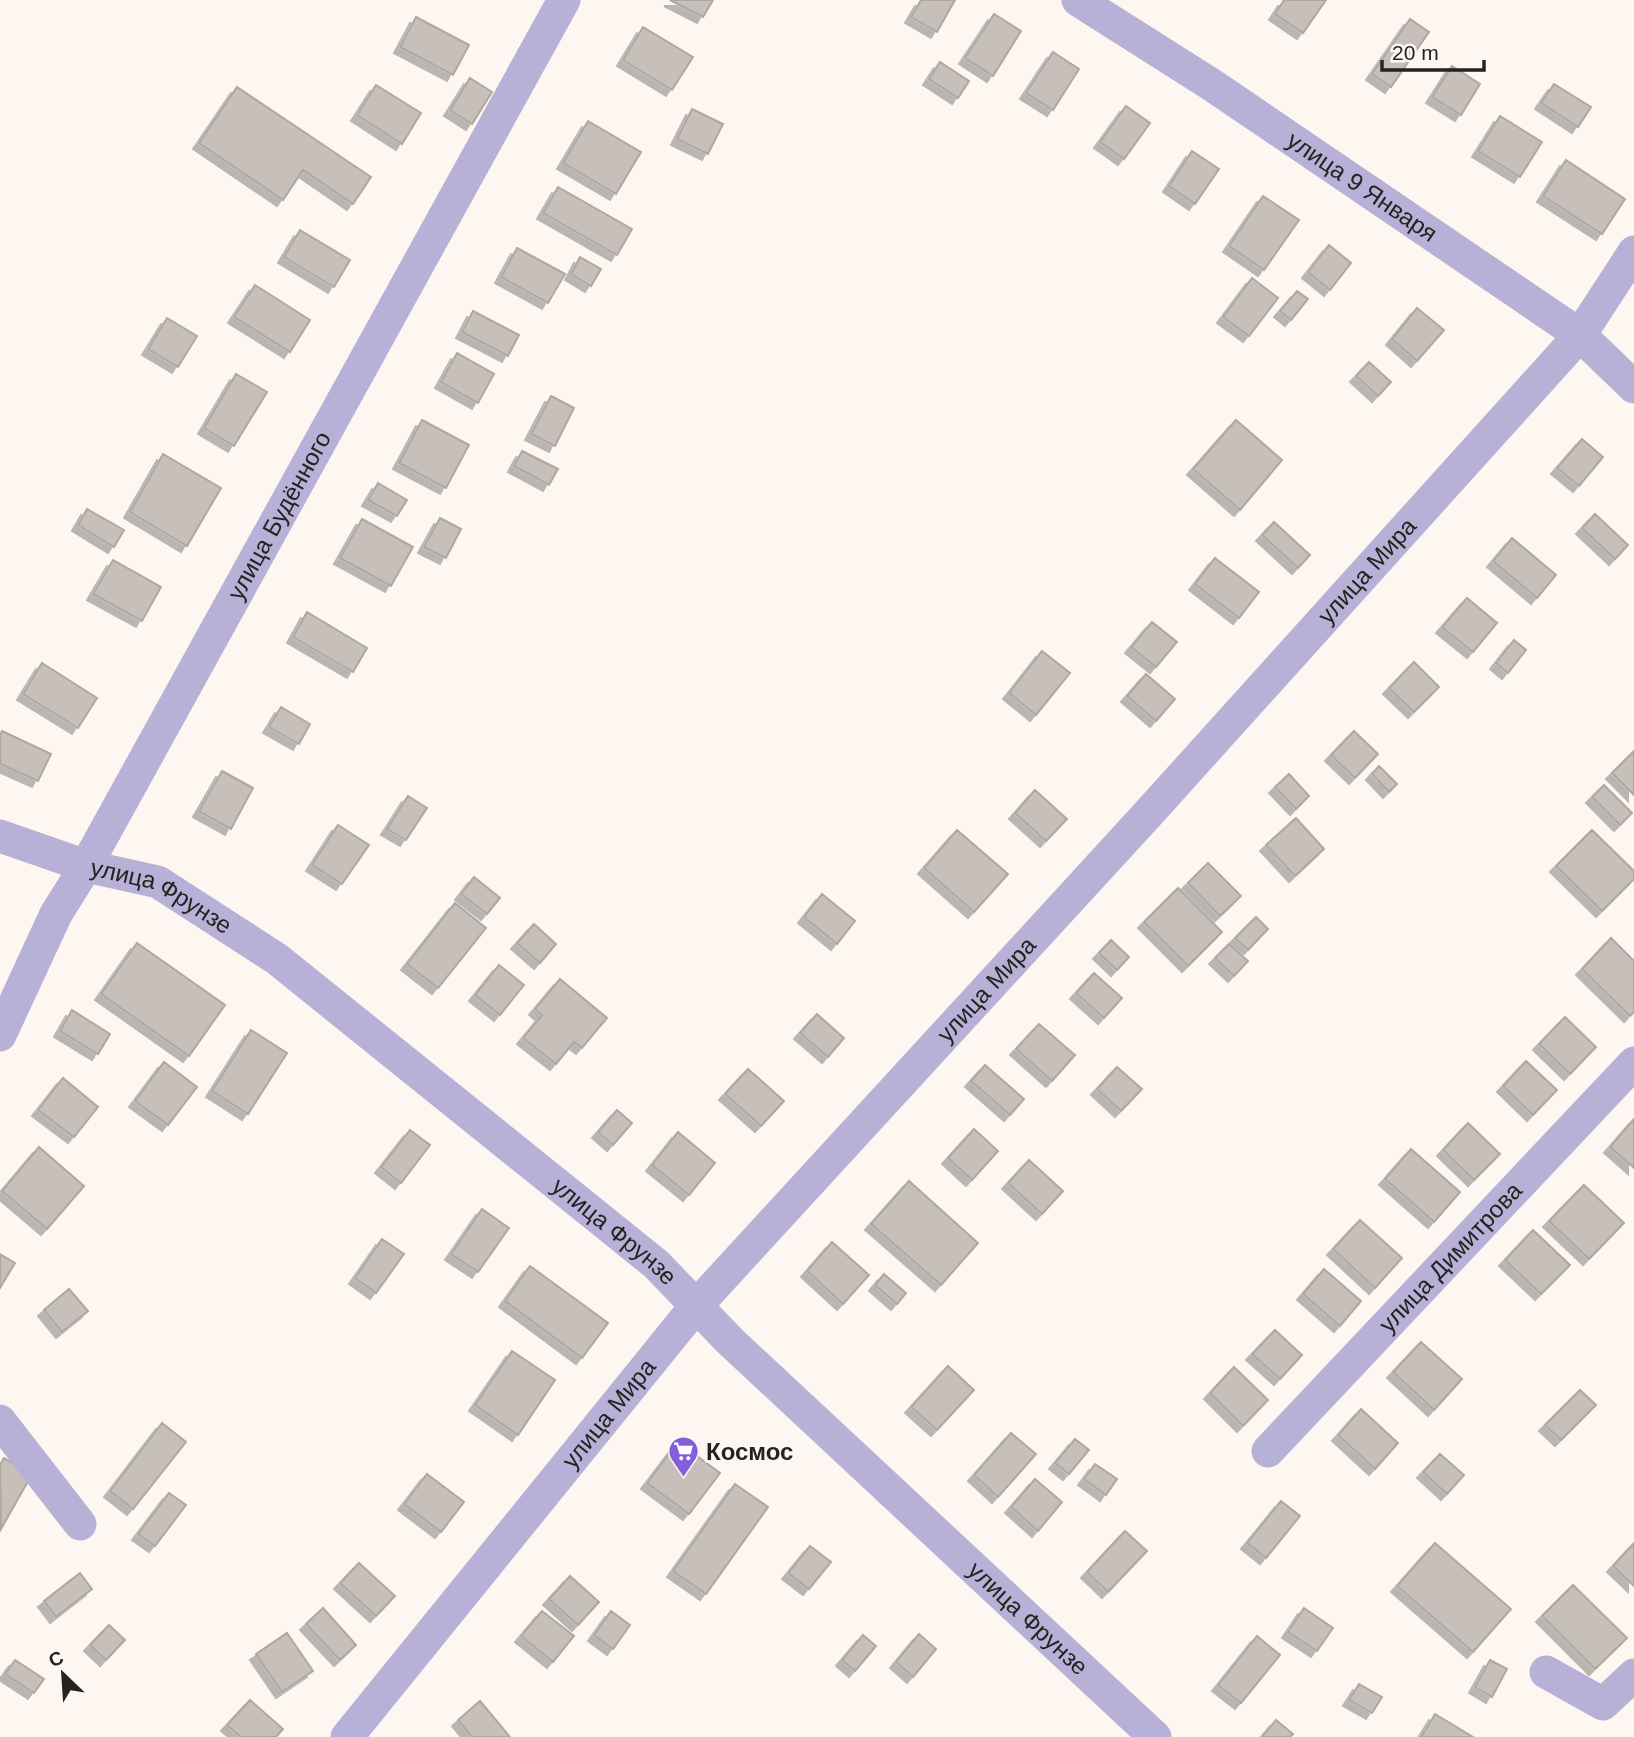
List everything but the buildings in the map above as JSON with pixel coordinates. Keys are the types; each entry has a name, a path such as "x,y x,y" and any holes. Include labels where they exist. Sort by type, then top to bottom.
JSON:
{"street":[{"name":"улица Будённого","path":"0,1035 56,914 86,866 565,0"},
{"name":"улица 9 Января","path":"1078,0 1212,85 1580,335 1634,387"},
{"name":"улица Мира","path":"347,1737 696,1306 1146,816 1580,335 1634,252"},
{"name":"улица Фрунзе","path":"0,836 86,866 158,881 276,959 656,1264 730,1340 1155,1737"},
{"name":"улица Димитрова","path":"1268,1451 1634,1063"},
{"path":"0,1421 80,1524"},
{"path":"1546,1672 1603,1704 1634,1675"}],"place":[{"name":"Космос","path":"683,1479"}]}
